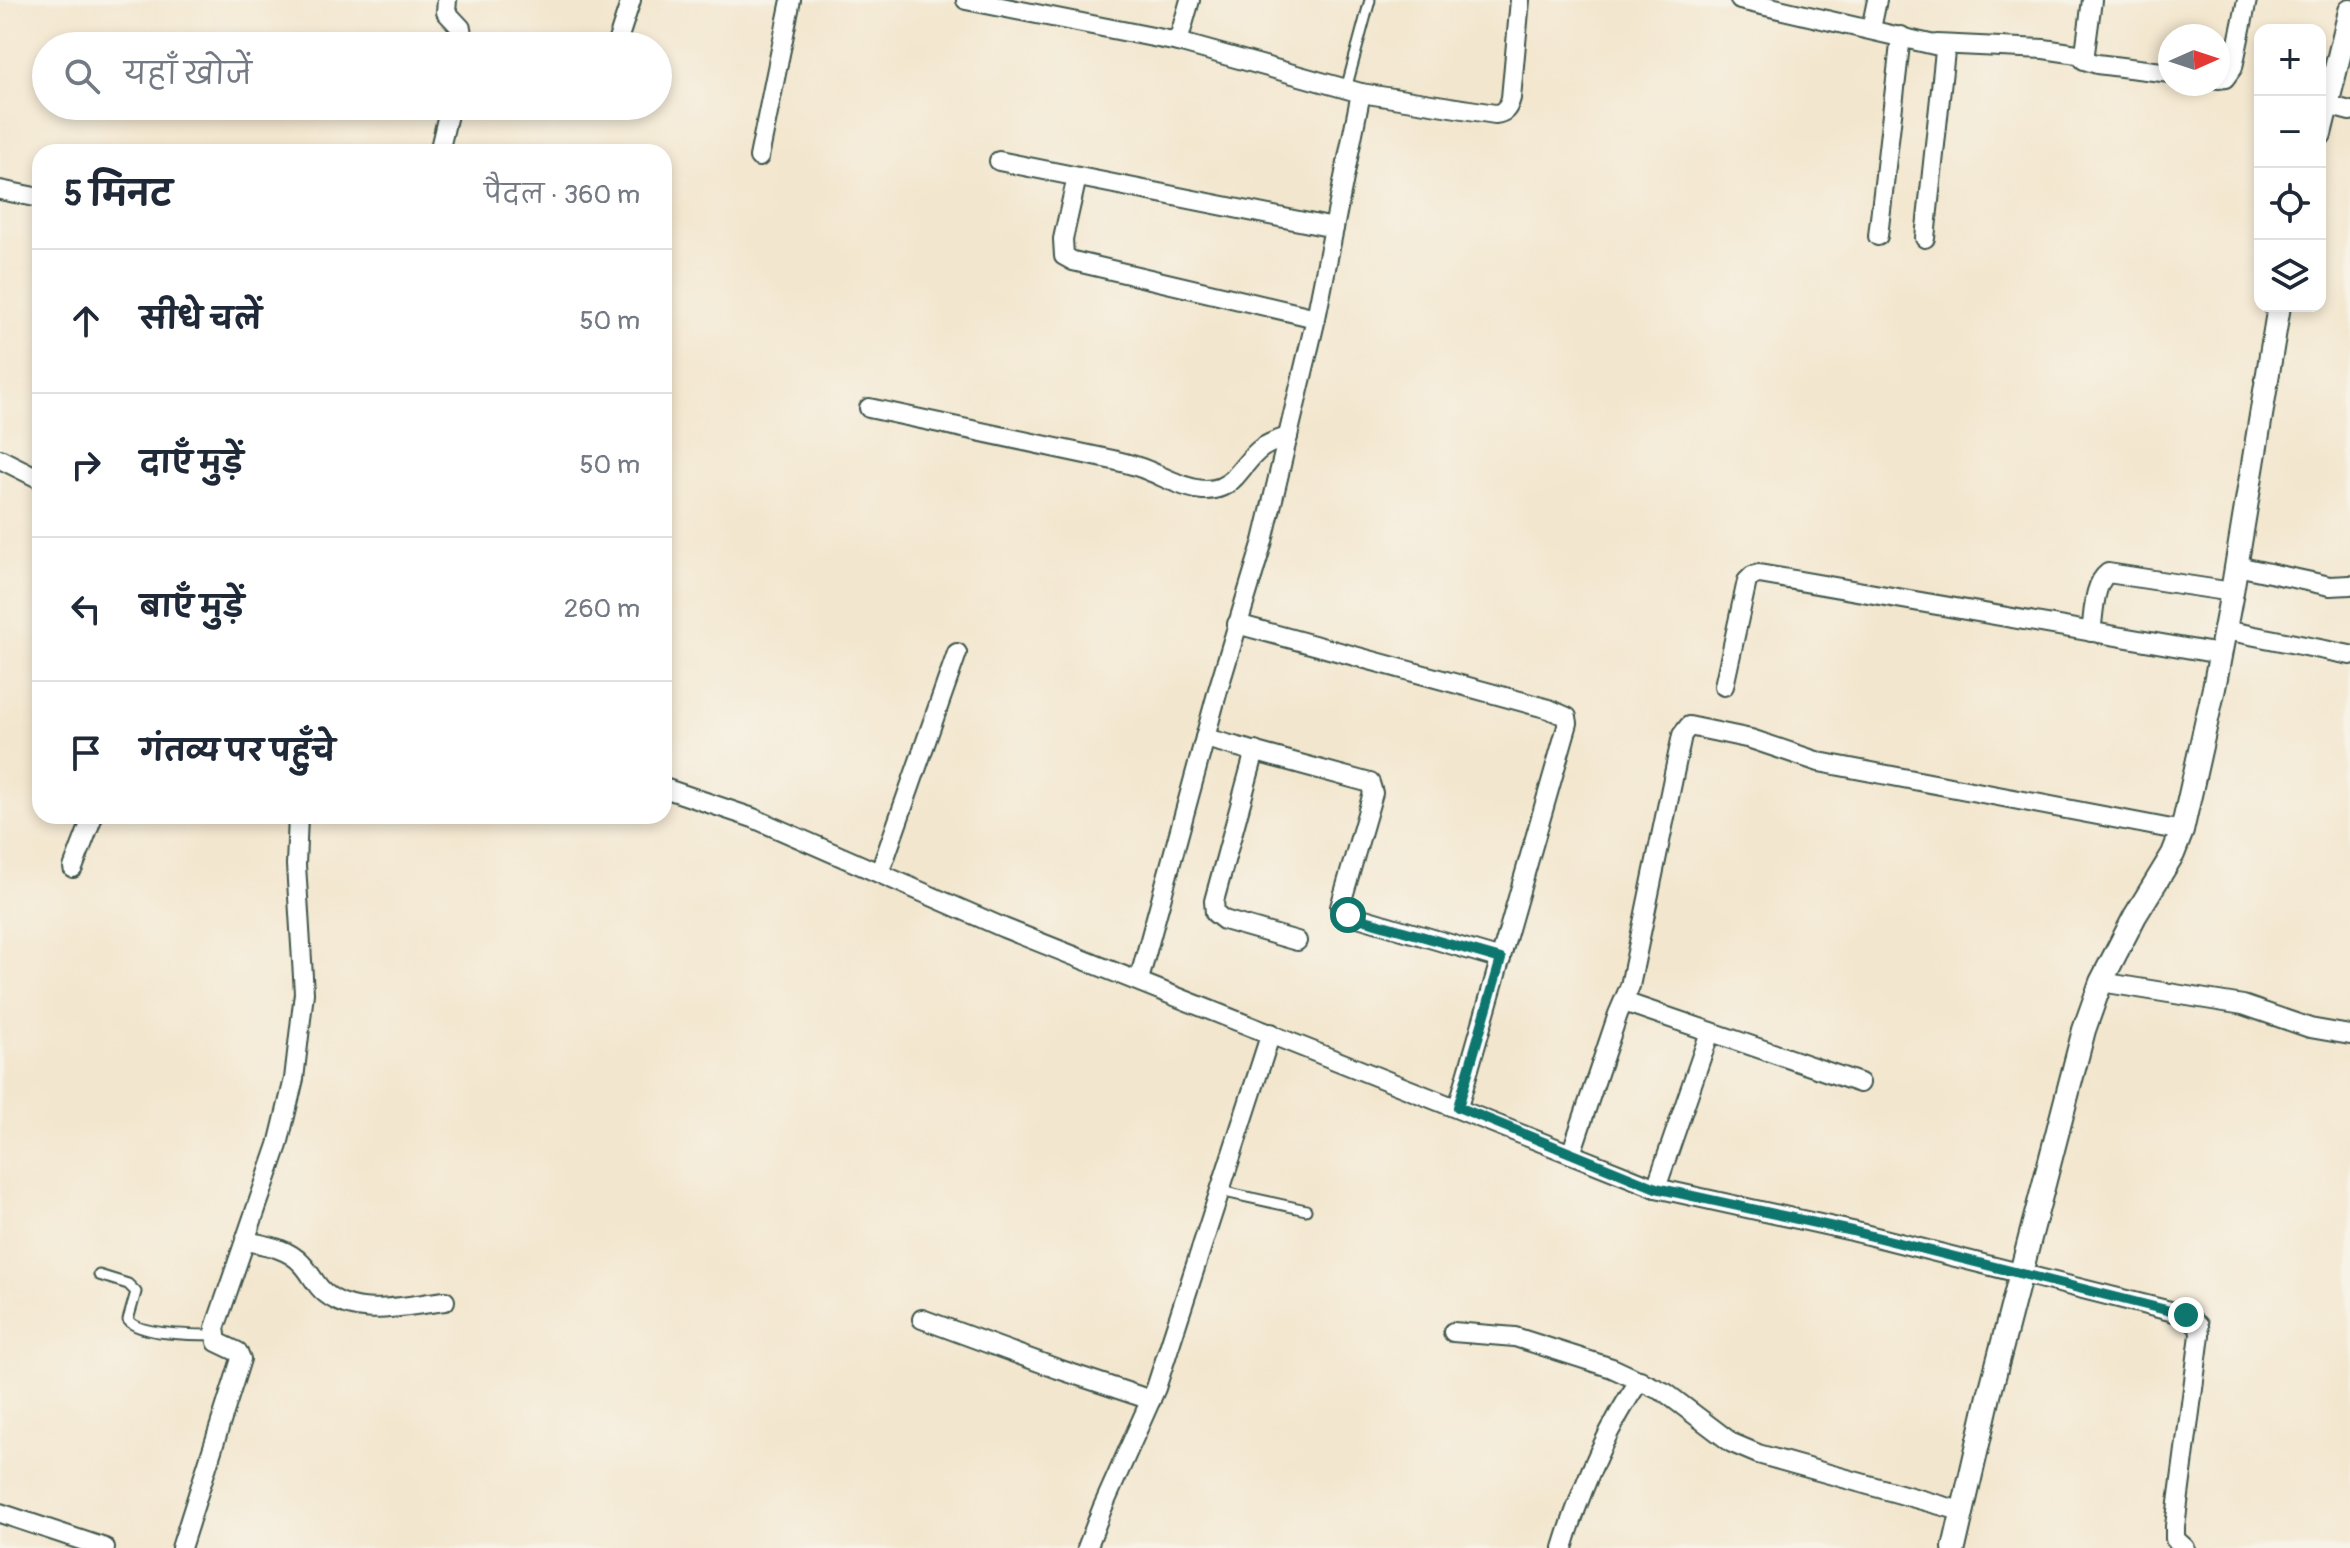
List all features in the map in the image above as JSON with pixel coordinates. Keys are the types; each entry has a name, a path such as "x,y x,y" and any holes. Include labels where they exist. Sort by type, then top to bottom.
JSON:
{"street":[{"path":"447,0 446,12 462,32"},
{"path":"621,32 631,0"},
{"path":"759,157 791,0"},
{"path":"969,0 1178,42 1354,91 1495,114 1503,113 1511,98 1520,0"},
{"path":"1178,42 1190,0"},
{"path":"1740,0 1937,44 2044,49 2084,55"},
{"path":"1871,29 1877,0"},
{"path":"2092,0 2084,60 2158,72"},
{"path":"2230,71 2247,0"},
{"path":"2326,109 2348,24"},
{"path":"1878,236 1901,36"},
{"path":"1925,238 1945,51 1937,44"},
{"path":"1139,980 1237,624 1263,541 1316,318 1334,228 1354,91"},
{"path":"2327,105 2350,111"},
{"path":"441,144 447,120"},
{"path":"999,161 1334,228"},
{"path":"1077,177 1063,239 1064,256 1073,261 1316,318"},
{"path":"0,190 32,196"},
{"path":"1954,1548 2019,1274 2084,1030 2101,982 2135,916 2173,854 2182,831 2237,566 2278,312"},
{"path":"869,408 1101,457 1143,469 1187,488 1204,490 1219,488 1231,481 1257,449 1288,437"},
{"path":"0,459 32,475"},
{"path":"2237,566 2330,586 2350,585"},
{"path":"2091,632 2098,587 2108,573 2232,592"},
{"path":"1724,686 1747,581 1759,574 2220,654"},
{"path":"1237,624 1549,709 1567,717 1568,723 1458,1107"},
{"path":"2225,630 2350,655"},
{"path":"880,872 957,653"},
{"path":"1571,1154 1624,1002 1645,919 1682,735 1689,726 1696,725 1751,739 1819,762 2182,831"},
{"path":"1205,738 1363,780 1374,787 1341,912 1501,959"},
{"path":"1255,751 1214,901 1215,913 1224,920 1297,941"},
{"path":"672,791 753,818 1004,928 1656,1188 1852,1231 2186,1315 2199,1326 2200,1335 2175,1526 2176,1545"},
{"path":"73,868 90,824"},
{"path":"181,1548 241,1359 238,1352 217,1342 215,1328 278,1145 294,1079 304,993 296,865 298,824"},
{"path":"2101,982 2243,1005 2310,1028 2350,1035"},
{"path":"1624,1002 1860,1083"},
{"path":"1656,1188 1710,1032"},
{"path":"1087,1548 1151,1400 1271,1033"},
{"path":"246,1241 289,1253 327,1295 368,1310 445,1301"},
{"path":"922,1319 1151,1400"},
{"path":"1453,1332 1515,1337 1640,1380 1683,1404 1732,1443 1758,1454 1961,1511"},
{"path":"1563,1548 1576,1506 1618,1413 1640,1380"},
{"path":"0,1513 105,1548"}],"lane":[{"path":"1354,91 1370,0"},
{"path":"1218,1191 1306,1210"},
{"path":"99,1275 128,1284 136,1292 128,1320 134,1326 172,1334 215,1335"}],"route":[{"path":"1348,915 1501,959 1458,1107 1656,1188 1852,1231 2186,1315"}]}
